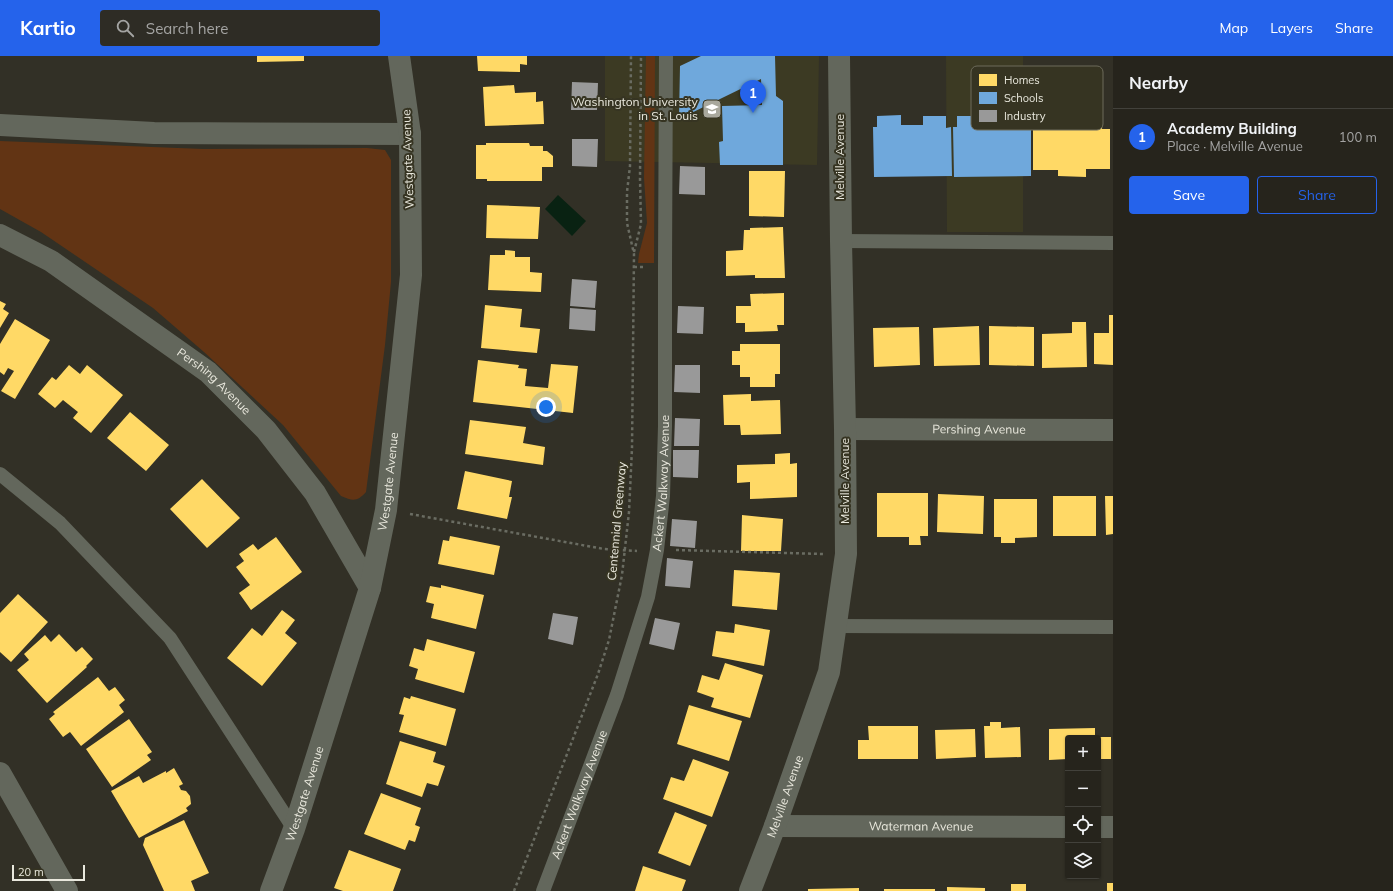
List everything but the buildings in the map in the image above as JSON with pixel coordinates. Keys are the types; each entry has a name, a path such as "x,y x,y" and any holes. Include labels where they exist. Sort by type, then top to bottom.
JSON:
{"street":[{"name":"Westgate Avenue","path":"271,891 294,829 370,588 386,510 411,274 410,134 399,56"},
{"name":"Melville Avenue","path":"750,891 775,826 829,672 846,554 845,429 840,241 839,56"},
{"path":"0,125 154,133 410,134"},
{"name":"Pershing Avenue","path":"0,234 51,261 208,372 266,430 315,493 370,588"},
{"name":"Pershing Avenue","path":"845,429 1113,430"},
{"path":"0,773 67,891"},
{"name":"Waterman Avenue","path":"775,826 1065,827"},
{"path":"1101,827 1113,827"}],"lane":[{"name":"Ackert Walkway Avenue","path":"543,891 619,688 648,597 657,550 662,496 665,426 666,56"},
{"path":"840,241 1113,243"},
{"path":"0,474 60,523 170,638 294,829"},
{"path":"836,626 1113,628"}],"path":[{"name":"Centennial Greenway","path":"631,56 630,166 627,192 627,223 634,254"},
{"name":"Centennial Greenway","path":"514,891 598,674 609,640 626,551 632,448 634,254 641,224 641,56"},
{"path":"386,510 604,549 644,552 657,550 846,554"}],"shaded area":[{"name":"Washington University in St. Louis","path":"605,56 819,56 817,165 605,161"},
{"path":"646,56 655,56 654,263 638,263 647,223 644,178"},
{"path":"946,56 1023,56 1023,66 971,66 971,130 1023,130 1023,232 947,232"},
{"path":"0,141 203,149 367,148 385,150 391,160 391,282 385,345 366,492 360,498 355,500 341,496 283,425 204,352 153,308 41,232 0,209"},
{"path":"558,195 586,221 572,236 545,209"}],"place":[{"name":"Washington University in St. Louis","path":"712,109"},
{"name":"Academy Building","path":"753,113"}]}
